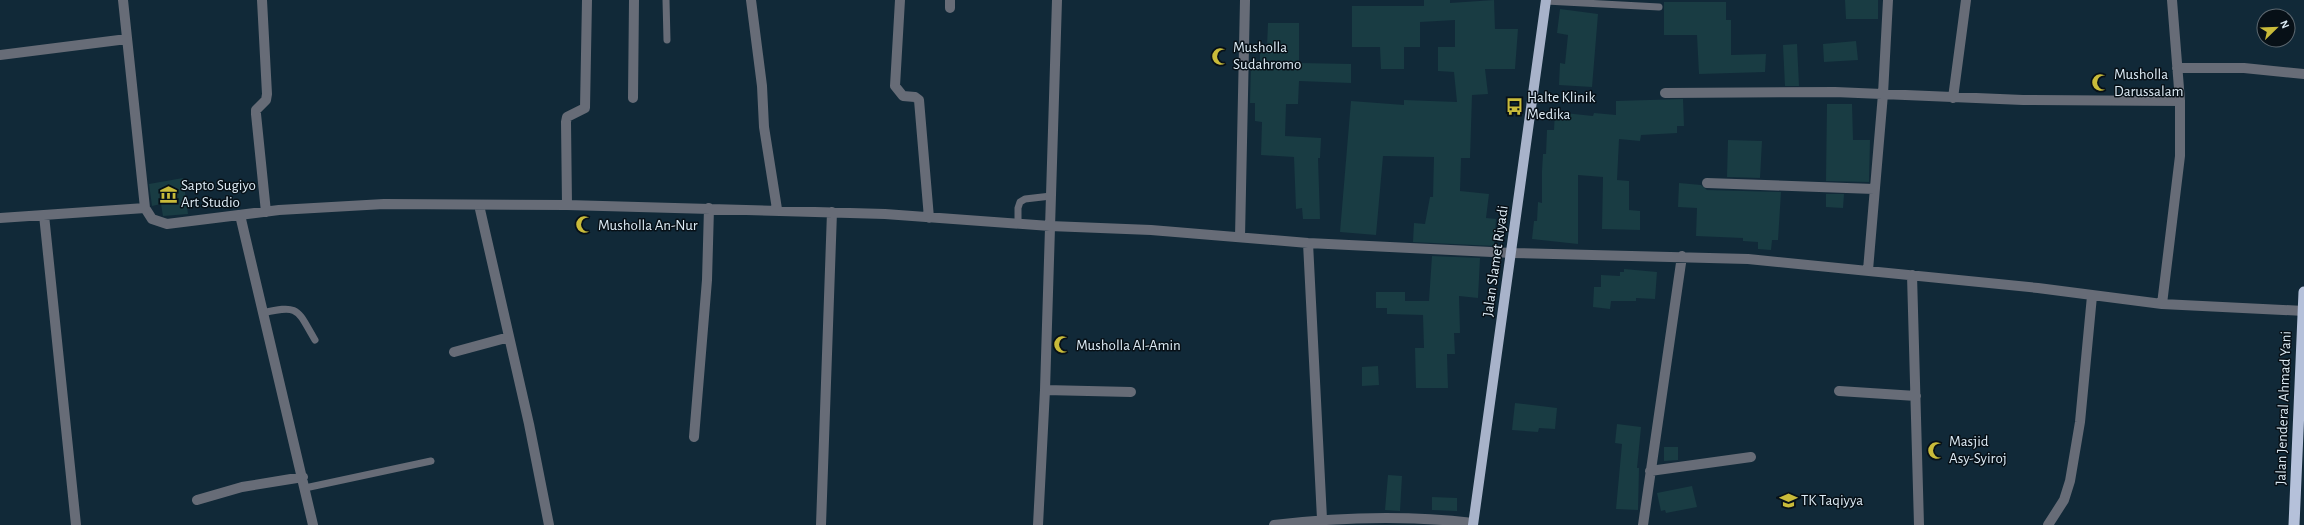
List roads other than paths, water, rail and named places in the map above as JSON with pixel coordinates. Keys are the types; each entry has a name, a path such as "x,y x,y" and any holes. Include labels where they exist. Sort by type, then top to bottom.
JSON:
{"highway":[{"name":"Jalan Jenderal Ahmad Yani","path":"2294,525 2304,292"}],"main road":[{"name":"Jalan Slamet Riyadi","path":"1473,524 1512,253 1546,0"}],"street":[{"path":"123,0 145,208 152,219 167,224 266,212 384,204 567,205 832,212 1050,226 1151,230 1308,243 1512,253 1682,256 1748,259 1868,270 2162,304 2303,311"},
{"path":"262,0 267,94 266,100 256,110 256,114 266,212"},
{"path":"567,205 566,117 585,108 587,0"},
{"path":"633,98 634,0"},
{"path":"750,0 762,86 764,127 777,210"},
{"path":"900,0 895,86 903,96 915,97 919,100 929,218"},
{"path":"1038,525 1045,390 1057,0"},
{"path":"1240,237 1245,0"},
{"path":"1868,270 1883,94 1888,0"},
{"path":"1953,98 1966,0"},
{"path":"2162,304 2180,156 2180,101 2172,0"},
{"path":"0,55 127,39"},
{"path":"2177,68 2244,68 2304,74"},
{"path":"1665,93 1835,92 1953,98 2180,101"},
{"path":"1707,183 1874,189"},
{"path":"479,204 549,525"},
{"path":"0,218 145,208"},
{"path":"694,437 707,280 710,208"},
{"path":"821,525 832,212"},
{"path":"44,215 76,525"},
{"path":"240,215 303,477 313,525"},
{"path":"1308,243 1322,519"},
{"path":"1643,525 1682,256"},
{"path":"1912,275 1919,525"},
{"path":"2048,525 2064,500 2070,481 2081,415 2092,296"},
{"path":"454,352 509,337"},
{"path":"1045,390 1131,392"},
{"path":"1839,391 1916,396"},
{"path":"1650,471 1751,458"},
{"path":"197,500 242,487 303,477"},
{"path":"1274,525 1322,519 1427,519 1473,524"}],"lane":[{"path":"666,0 667,40"},
{"path":"1546,0 1659,6"},
{"path":"1018,224 1018,208 1020,202 1051,196"},
{"path":"263,313 293,308 300,314 315,340"},
{"path":"305,488 431,461"}],"place":[{"name":"Musholla Sudahromo","path":"1220,56"},
{"name":"Musholla Darussalam","path":"2101,83"},
{"name":"Halte Klinik Medika","path":"1514,106"},
{"name":"Sapto Sugiyo Art Studio","path":"168,194"},
{"name":"Musholla An-Nur","path":"585,225"},
{"name":"Musholla Al-Amin","path":"1063,345"},
{"name":"Masjid Asy-Syiroj","path":"1936,450"},
{"name":"TK Taqiyya","path":"1788,500"}]}
